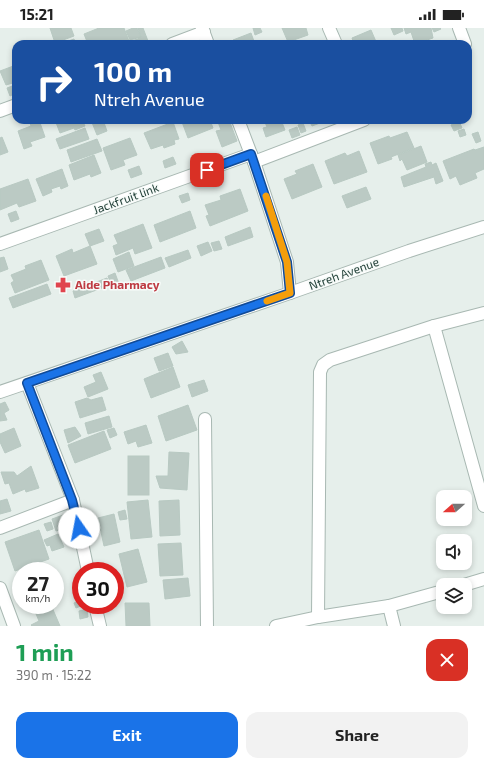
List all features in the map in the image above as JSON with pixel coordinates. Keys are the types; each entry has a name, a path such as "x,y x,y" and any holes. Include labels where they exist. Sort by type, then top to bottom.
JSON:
{"street":[{"path":"329,28 334,40"},
{"path":"459,28 464,40"},
{"path":"181,40 203,30 207,40"},
{"path":"0,111 12,106"},
{"path":"240,124 253,158 287,262 290,293"},
{"name":"Jackfruit link","path":"0,244 352,124"},
{"name":"Ntreh Avenue","path":"0,392 290,293 408,250 484,227"},
{"path":"318,617 320,372 323,365 330,360 434,326 484,313"},
{"path":"434,326 484,506"},
{"path":"27,383 72,500 86,562"},
{"path":"205,420 207,626"},
{"path":"0,528 72,500"},
{"path":"472,583 484,579"},
{"path":"0,588 14,626"},
{"path":"276,626 293,624 318,617 389,606 436,593"},
{"path":"389,606 394,626"},
{"path":"97,614 100,626"}],"building":[{"path":"50,28 71,28 74,36 63,40 54,40"},
{"path":"99,28 124,28 129,40 86,40 84,34"},
{"path":"137,28 141,37 130,40 126,31"},
{"path":"138,28 143,28 148,40 139,40 138,38 141,37"},
{"path":"253,28 260,28 262,32 255,35"},
{"path":"282,28 306,28 308,35 294,40 287,40"},
{"path":"391,28 402,28 403,31 394,35"},
{"path":"404,28 431,28 433,38 427,40 414,40 411,32 406,34"},
{"path":"432,28 440,28 441,29 434,32"},
{"path":"371,30 375,40 353,40 352,38"},
{"path":"251,33 254,40 233,40"},
{"path":"12,66 12,83 6,85 0,71"},
{"path":"12,86 12,95 10,96 7,88"},
{"path":"30,124 40,124 45,137 30,142 32,146 24,149 18,131 31,126"},
{"path":"57,124 84,124 85,126 75,130 74,128 60,133"},
{"path":"93,124 104,124 107,131 97,135"},
{"path":"168,124 174,124 179,139 174,140 175,144 164,148 163,145 151,149 144,133"},
{"path":"183,124 212,124 213,128 188,138"},
{"path":"219,124 231,124 237,141 222,147 216,131 221,130"},
{"path":"266,124 283,124 285,130 266,137 263,128 267,127"},
{"path":"303,124 306,131 301,133 298,125"},
{"path":"460,124 462,128 454,131 451,125"},
{"path":"297,127 300,135 292,138 289,130"},
{"path":"85,128 89,139 60,149 56,139"},
{"path":"464,129 466,135 460,137 458,131"},
{"path":"407,132 414,148 378,164 370,143 389,136 390,138"},
{"path":"478,132 481,141 476,143 472,134"},
{"path":"2,137 8,152 0,155 0,138"},
{"path":"130,138 137,155 123,160 125,165 111,170 103,148"},
{"path":"97,139 102,151 71,162 67,150"},
{"path":"421,146 427,162 407,170 402,159 400,161 398,155"},
{"path":"484,147 484,169 475,173 477,178 460,185 456,176 450,179 443,161 474,149"},
{"path":"359,151 367,172 334,184 325,161 345,153 347,156"},
{"path":"94,155 101,173 91,177 90,174 74,180 69,165"},
{"path":"173,157 176,164 165,168 163,161"},
{"path":"431,162 432,165 436,163 443,181 436,184 434,177 404,187 401,177 426,167 425,164"},
{"path":"313,164 322,187 292,199 284,179 297,174 295,171"},
{"path":"139,166 142,174 131,178 128,170"},
{"path":"62,169 68,186 61,189 60,186 51,189 52,192 43,196 36,179"},
{"path":"28,179 36,201 19,207 17,203 0,210 0,189"},
{"path":"366,187 371,199 347,208 342,196"},
{"path":"240,189 248,211 210,226 206,216 209,215 205,205 221,200 220,196"},
{"path":"188,193 190,200 182,203 179,196"},
{"path":"16,211 19,219 11,222 8,214"},
{"path":"190,211 196,228 160,242 154,225"},
{"path":"143,224 152,248 135,254 133,248 116,255 113,246 118,244 114,235"},
{"path":"250,227 253,237 228,246 225,237"},
{"path":"99,229 104,241 90,246 85,234"},
{"path":"219,241 222,249 214,251 211,243"},
{"path":"208,242 212,251 201,256 197,246"},
{"path":"90,246 97,264 64,276 56,256 72,249 73,253"},
{"path":"188,250 191,258 169,267 165,258"},
{"path":"129,252 134,266 118,272 113,259"},
{"path":"4,257 8,269 0,272 0,258"},
{"path":"161,257 165,268 131,281 126,270"},
{"path":"41,260 49,280 15,293 11,283 14,281 11,275 26,269 25,266"},
{"path":"115,273 119,284 112,287 108,276"},
{"path":"107,278 110,285 75,298 73,291"},
{"path":"47,284 51,294 13,308 9,298"},
{"path":"182,341 188,352 176,354 172,347"},
{"path":"168,353 173,366 159,371 154,358"},
{"path":"173,367 180,387 151,398 144,379"},
{"path":"101,372 108,389 88,397 84,387 96,382 93,375"},
{"path":"204,380 208,391 192,397 188,385"},
{"path":"102,397 106,410 80,418 75,402 87,398 91,400"},
{"path":"5,402 9,410 4,413 7,420 0,421 0,404"},
{"path":"188,405 197,430 166,441 158,416"},
{"path":"109,416 112,427 88,434 85,423"},
{"path":"146,425 152,443 138,447 136,441 128,444 124,432"},
{"path":"75,427 81,436 68,443 64,430"},
{"path":"14,428 21,446 5,453 0,442 0,434"},
{"path":"114,428 117,435 110,438 107,430"},
{"path":"104,431 111,449 75,463 68,445"},
{"path":"169,452 189,453 187,490 160,488 156,476 168,476"},
{"path":"128,456 149,456 149,495 128,495"},
{"path":"31,466 39,488 26,492 25,489 13,494 9,483 5,484 1,472 14,472 17,476"},
{"path":"7,499 11,511 0,514 0,501"},
{"path":"148,500 152,537 131,539 127,502"},
{"path":"179,500 180,535 160,536 159,501"},
{"path":"125,510 127,519 120,520 118,512"},
{"path":"66,514 70,526 56,531 52,519"},
{"path":"114,514 120,542 104,546 98,518"},
{"path":"51,522 53,529 47,531 44,524"},
{"path":"39,530 49,559 40,562 12,562 5,542"},
{"path":"58,534 64,547 52,551 50,545 47,546 44,540"},
{"path":"68,535 70,539 66,540 65,536"},
{"path":"181,543 183,575 160,576 158,544"},
{"path":"138,549 147,582 127,587 124,575 124,562 121,562 119,554"},
{"path":"188,578 190,596 165,599 163,580"},
{"path":"125,603 149,603 150,626 126,626"},
{"path":"36,614 55,614 60,626 31,625 39,621"},
{"path":"79,614 88,614 88,617 80,619"}],"slow traffic":[{"path":"266,196 287,262 290,293 267,301"}],"place":[{"name":"Aide Pharmacy","path":"63,285"}],"route":[{"path":"79,528 72,500 27,383 290,293 287,262 251,154 207,170"}]}
